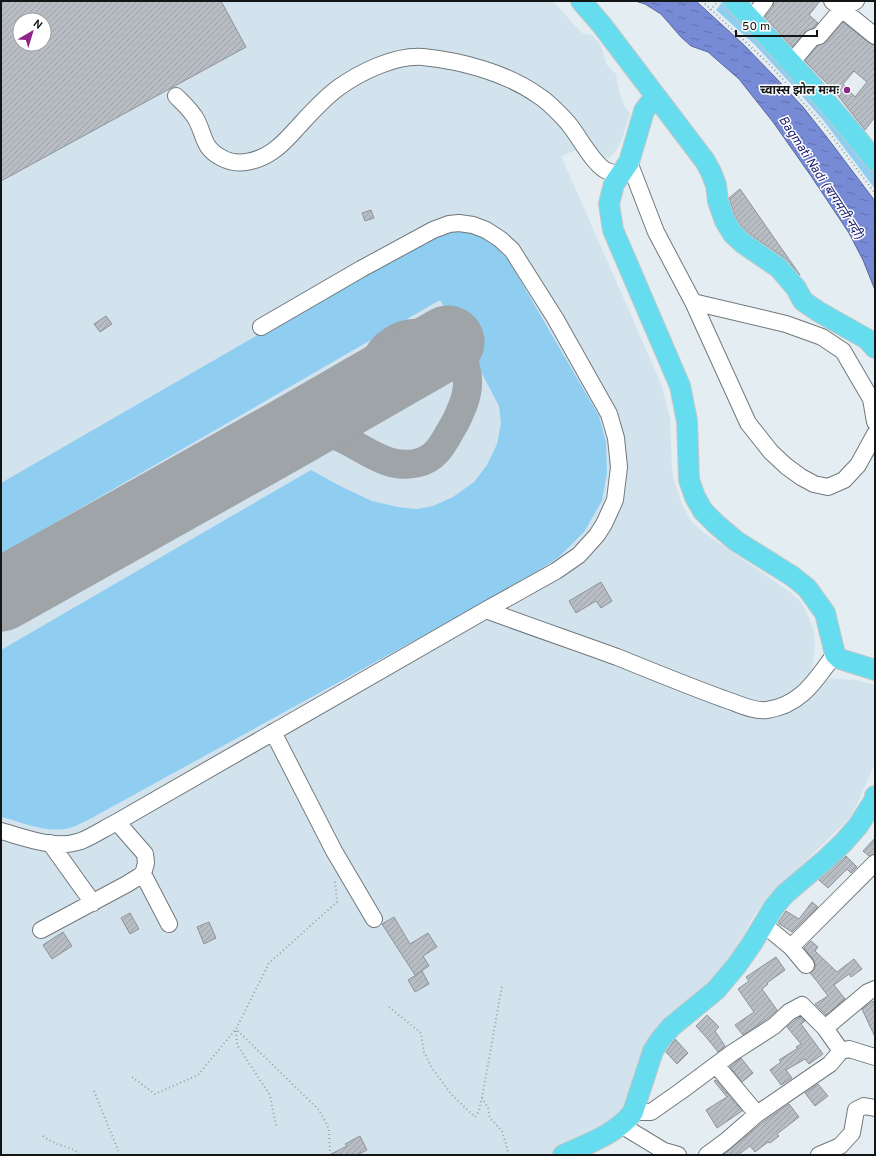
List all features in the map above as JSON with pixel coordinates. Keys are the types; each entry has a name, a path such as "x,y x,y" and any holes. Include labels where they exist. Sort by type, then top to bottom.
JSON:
{"main road":[{"path":"581,1 605,30 705,161 716,185 718,201 725,221 733,234 744,244 779,268 796,288 803,300 819,312 867,339 875,348"},
{"path":"734,1 791,62 856,136 875,161"},
{"path":"660,102 650,103 644,111 624,169 614,184 609,204 613,230 680,386 687,421 689,480 695,497 703,511 736,541 792,576 807,588 825,613 835,654 840,659 875,670"},
{"path":"564,1155 610,1133 627,1119 653,1051 660,1040 671,1027 716,990 737,965 751,945 774,907 785,894 826,860 858,826 875,798"}],"street":[{"path":"751,20 766,1"},
{"path":"791,62 812,38 819,36 837,5 856,1"},
{"path":"837,5 875,36"},
{"path":"176,96 196,118 207,146 222,158 241,163 251,161 273,151 284,142 322,101 338,88 371,69 392,61 421,57 443,60 485,69 519,83 540,96 561,115 576,132 594,160 605,170 624,169 693,302 748,423 771,452 801,477 814,484 828,487 844,480 858,465 875,434"},
{"path":"1,831 50,843 66,844 81,841 117,822 556,571 579,554 590,543 597,535 611,510 615,500 620,467 616,438 609,414 555,318 512,250 500,239 486,230 474,225 449,224 433,230 361,269 261,327"},
{"path":"693,302 786,324 822,337 843,351 871,399 875,422"},
{"path":"486,610 615,657 701,691 753,709 766,710 783,706 801,695 808,690 835,654"},
{"path":"273,732 334,851 374,919"},
{"path":"40,930 128,884 142,874 146,863 145,854 117,822"},
{"path":"50,843 93,903"},
{"path":"791,947 875,864"},
{"path":"142,874 169,924"},
{"path":"763,924 791,947 806,965"},
{"path":"825,1028 873,992"},
{"path":"627,1119 650,1112 732,1053 774,1026 789,1012 802,1005 825,1028 841,1050"},
{"path":"707,1155 726,1141 757,1114 830,1064 841,1050 849,1049 875,1057"},
{"path":"716,1065 757,1114"},
{"path":"819,1155 840,1146 852,1133 856,1110 864,1106 875,1108"},
{"path":"627,1119 664,1151 678,1155"}],"path":[{"path":"702,1 768,63 793,90 825,127 875,193"},
{"path":"710,10 718,1"},
{"path":"132,1077 155,1094 198,1075 236,1029 269,963 337,902 336,880"},
{"path":"389,1007 421,1033 424,1052 432,1068 451,1094 475,1117 479,1111 482,1098 502,986"},
{"path":"236,1029 237,1045 270,1096 276,1126"},
{"path":"236,1029 319,1110 328,1129 330,1155"},
{"path":"94,1091 120,1155"},
{"path":"482,1098 488,1108 490,1118 502,1131 510,1155"},
{"path":"43,1136 57,1144 78,1152 79,1155"}],"shaded area":[{"path":"1,1 553,1 582,33 592,35 601,45 606,64 616,74 620,94 624,105 630,114 618,148 610,157 604,158 599,158 585,147 561,156 662,386 670,419 672,469 682,505 692,522 703,532 790,592 801,602 810,619 814,632 814,658 811,674 823,683 831,678 856,680 875,685 875,763 849,819 770,895 753,917 725,970 650,1043 636,1071 633,1098 626,1112 595,1134 550,1155 1,1155"},
{"path":"723,1 737,18 748,27 869,165 875,173 875,189 823,120 802,96 755,45 716,10"},
{"path":"449,228 468,230 492,242 509,261 599,416 606,442 607,473 602,501 584,532 559,557 521,582 88,820 71,828 57,830 41,828 1,817 1,650 311,470 372,501 398,507 417,509 433,506 453,497 474,482 487,465 497,444 501,423 499,406 440,300 1,554 1,483 431,235"}],"water":[{"name":"Bagmati Nadi (बागमती नदी)","path":"635,1 696,1 744,45 803,107 875,201 875,290 863,260 849,233 773,122 739,79 708,52 691,46 661,14 645,4"}],"building":[{"path":"1,1 221,1 246,47 1,181"},
{"path":"774,1 820,1 809,15 818,23 814,28 805,32 792,47 765,17 773,7"},
{"path":"843,22 869,43 875,45 875,117 865,130 836,93 805,61 817,46 826,42","holes":["854,71 867,82 855,97 843,84"]},
{"path":"740,189 800,275 786,259 742,227 735,216 729,198"},
{"path":"371,210 374,218 365,221 362,213"},
{"path":"106,316 112,324 100,332 94,324"},
{"path":"601,582 612,601 601,608 596,601 576,613 569,601"},
{"path":"875,838 875,854 869,856 863,851"},
{"path":"846,856 857,867 851,873 847,869 828,888 819,880"},
{"path":"812,902 818,907 792,932 778,923 786,911 799,919"},
{"path":"130,913 139,929 130,934 121,918"},
{"path":"394,917 410,944 428,933 437,947 423,956 429,966 415,975 382,924"},
{"path":"209,922 216,938 204,944 197,927"},
{"path":"63,932 72,946 52,959 43,945"},
{"path":"811,941 818,947 815,951 837,972 854,959 862,969 851,977 849,974 834,985 845,999 826,1015 815,1004 828,996 810,973 815,969 815,963 804,948"},
{"path":"776,957 785,970 767,983 768,984 762,989 777,1010 743,1035 735,1025 754,1012 738,989 749,981 746,977"},
{"path":"422,971 429,984 415,992 408,980"},
{"path":"873,1001 875,1005 875,1037 862,1009"},
{"path":"707,1015 719,1027 715,1031 725,1046 718,1052 696,1026"},
{"path":"800,1017 805,1021 801,1024 823,1054 809,1064 805,1059 786,1070 792,1078 781,1085 770,1070 781,1062 779,1060 798,1048 796,1047 801,1044 787,1027"},
{"path":"675,1039 688,1053 677,1064 666,1052"},
{"path":"741,1058 753,1073 742,1082 730,1067"},
{"path":"716,1080 742,1111 717,1128 706,1110 727,1097 714,1081"},
{"path":"818,1084 828,1096 815,1106 805,1093"},
{"path":"789,1104 799,1117 777,1134 779,1136 770,1143 768,1142 755,1152 750,1146 738,1155 723,1155 763,1122"},
{"path":"360,1136 367,1150 357,1155 329,1155 347,1146 345,1144"}],"taxiway":[{"path":"288,434 320,433 333,435 386,461 406,464 424,461 434,454 445,440 465,400 467,388 465,366 461,356 454,348 444,341 426,334 415,333 404,335 385,346 361,383 340,404"}],"runway":[{"path":"1,595 288,434 448,342"}],"place":[{"name":"च्वास्स झोल मःमः","path":"847,90"}]}
